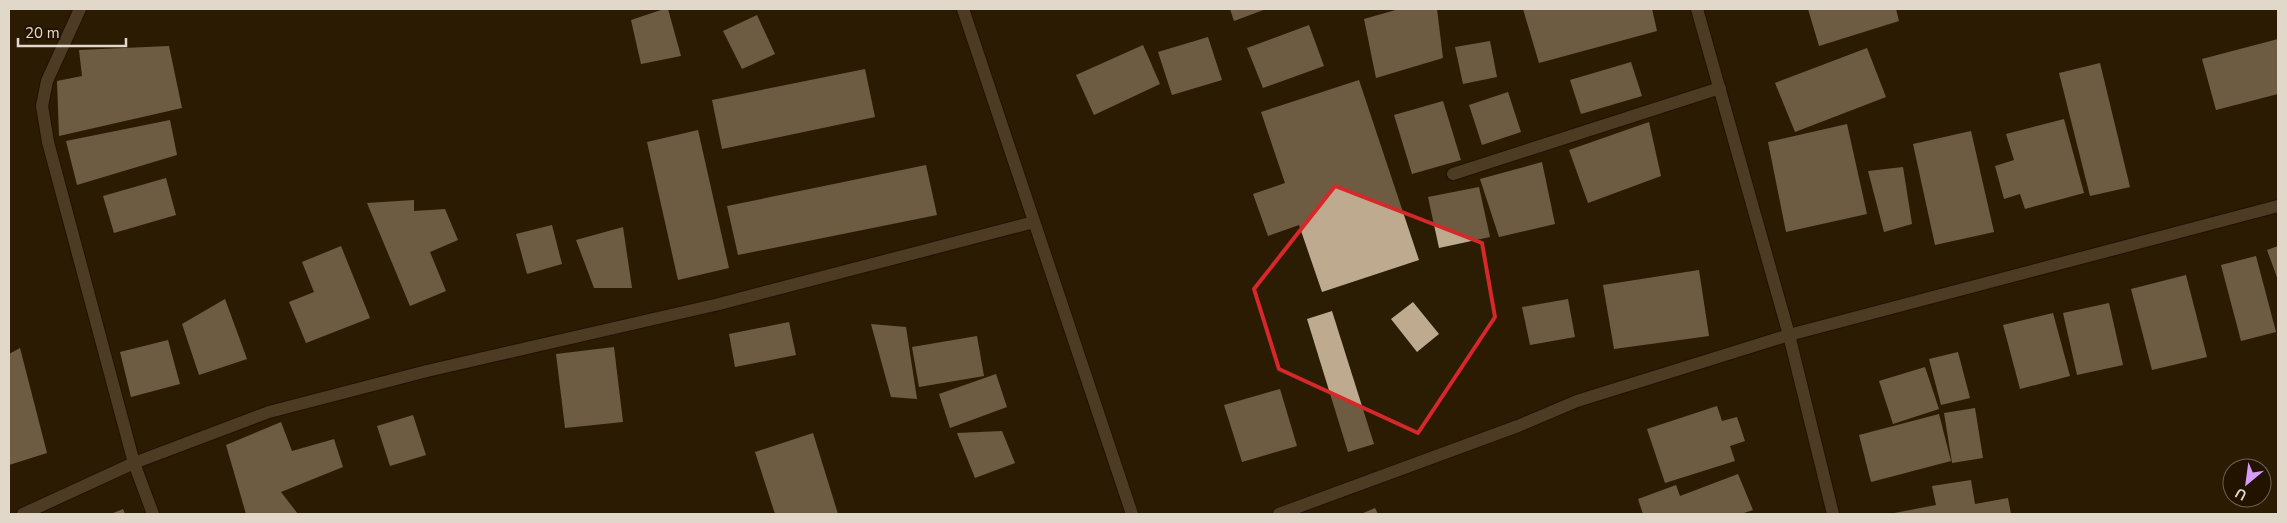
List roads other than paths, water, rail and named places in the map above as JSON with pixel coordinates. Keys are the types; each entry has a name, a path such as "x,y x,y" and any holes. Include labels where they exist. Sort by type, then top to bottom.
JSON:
{"street":[{"path":"80,9 47,81 42,106 48,142 134,462 153,514"},
{"path":"964,9 1132,514"},
{"path":"1697,9 1789,335 1833,514"},
{"path":"1453,174 1720,88"},
{"path":"1279,514 1518,426 1577,401 1789,335 2278,206"},
{"path":"23,514 134,462 269,412 427,371 728,301 1034,222"}]}
